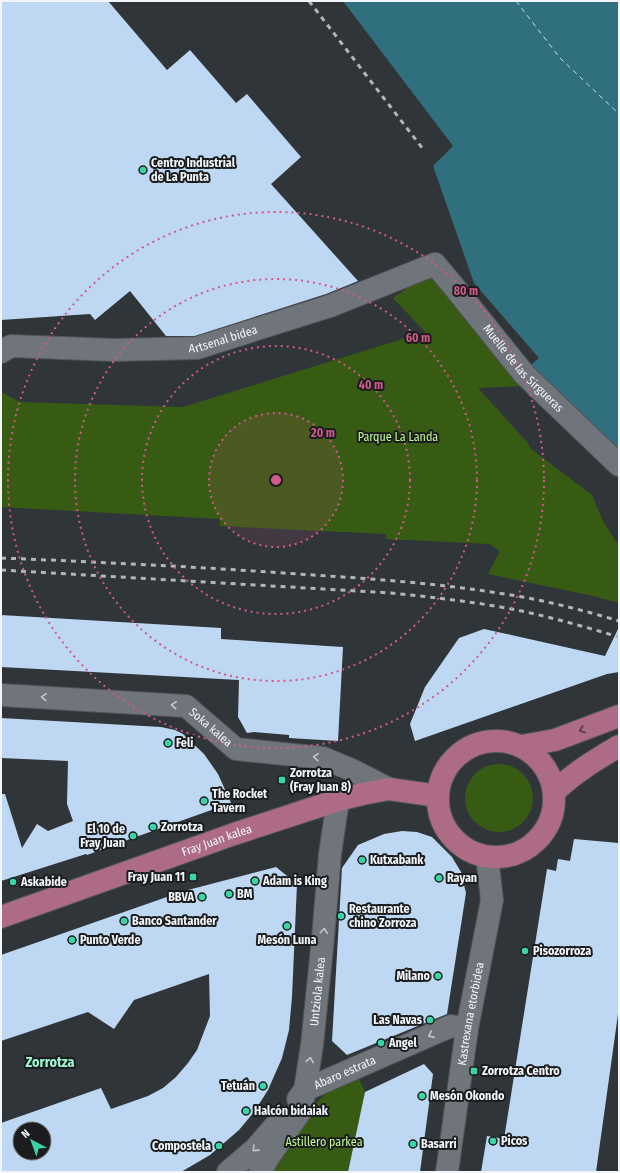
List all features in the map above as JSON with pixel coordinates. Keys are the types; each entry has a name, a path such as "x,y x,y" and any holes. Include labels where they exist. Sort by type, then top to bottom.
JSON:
{"main road":[{"path":"522,746 555,740 619,716"},
{"path":"504,740 522,746 538,757 549,774 554,792 554,808 548,826 538,840 523,851 505,856 487,857 471,852 456,842 445,829 439,813 438,796 442,777 452,760 466,748 484,741 504,740"},
{"path":"554,792 565,781 585,766 619,746"},
{"name":"Fray Juan kalea","path":"1,917 226,836 338,800 389,789 438,796"}],"street":[{"name":"Artsenal bidea","path":"4,346 114,350 197,348 330,306 434,264"},
{"name":"Muelle de las Sirgueras","path":"434,264 524,374 619,465"},
{"name":"Soka kalea","path":"1,695 186,706 236,749 323,758 352,770 389,789"},
{"name":"Untziola kalea","path":"260,1172 300,1112 305,1090 313,1038 330,854 338,800"},
{"name":"Kastrexana etorbidea","path":"447,1172 467,1030 492,900 487,857"},
{"name":"Abaro estrata","path":"228,1172 256,1148 305,1090 451,1026 467,1030"}],"green space":[{"name":"Parque La Landa","path":"432,271 526,386 478,388 527,442 531,449 592,495 604,523 619,546 619,603 593,596 488,574 500,551 489,544 386,539 386,534 220,526 220,519 1,507 1,392 20,402 183,407 425,332 393,298"},
{"path":"499,764 512,767 523,774 530,785 533,798 530,811 523,822 512,829 499,832 486,829 475,822 468,811 465,798 468,785 475,774 486,767"},
{"name":"Astillero parkea","path":"358,1076 365,1092 348,1172 269,1172 307,1113 325,1094"}],"water":[{"path":"343,1 619,1 619,451 531,365 539,358 474,283 433,166 453,146"}],"building":[{"name":"Centro Industrial de La Punta","path":"1,1 108,1 167,70 190,50 236,103 247,94 301,157 271,184 358,281 326,294 195,336 166,336 130,291 95,320 90,314 1,320"},
{"path":"1,615 221,628 221,639 343,647 338,741 289,738 289,735 254,732 247,733 238,717 239,680 1,667"},
{"path":"619,627 619,672 607,674 415,741 410,724 425,687 459,638 484,629 605,656"},
{"path":"1,718 161,727 175,730 183,734 204,754 218,774 231,803 87,855 86,854 1,881 1,794 5,794 22,848 37,824 48,831 73,821 67,804 68,761 1,758"},
{"path":"402,831 417,832 432,837 452,857 461,872 466,893 447,1014 347,1055 332,1041 342,868 358,845 384,834"},
{"path":"574,839 619,843 619,1007 596,1172 481,1172 487,1136 504,1139 547,869 556,871 558,859 570,861"},
{"path":"276,867 297,884 292,997 289,1030 282,1058 268,1090 254,1112 239,1130 210,1155 181,1172 1,1172 1,1123 101,1088 111,1109 148,1096 163,1088 176,1077 197,1050 210,1016 209,974 134,1000 114,1029 88,1012 1,1041 1,955 184,891"},
{"path":"424,1064 433,1074 420,1172 348,1172 365,1092"}],"ferry route":[{"path":"516,1 560,58 619,114"}],"railway":[{"path":"309,1 423,149"},
{"path":"1,558 224,569 413,583 471,589 528,598 574,608 619,621"},
{"path":"1,570 420,596 477,603 520,611 563,621 619,637"}],"place":[{"name":"Centro Industrial de La Punta","path":"143,170"},
{"name":"Feli","path":"168,743"},
{"name":"Zorrotza (Fray Juan 8)","path":"282,780"},
{"name":"The Rocket Tavern","path":"204,801"},
{"name":"Zorrotza","path":"153,827"},
{"name":"El 10 de Fray Juan","path":"133,836"},
{"name":"Kutxabank","path":"362,860"},
{"name":"Fray Juan 11","path":"193,877"},
{"name":"Rayan","path":"439,878"},
{"name":"Adam is King","path":"255,881"},
{"name":"Askabide","path":"13,882"},
{"name":"BM","path":"229,894"},
{"name":"BBVA","path":"202,897"},
{"name":"Restaurante chino Zorroza","path":"341,916"},
{"name":"Banco Santander","path":"124,921"},
{"name":"Mesón Luna","path":"287,926"},
{"name":"Punto Verde","path":"72,940"},
{"name":"Pisozorroza","path":"525,951"},
{"name":"Milano","path":"438,976"},
{"name":"Las Navas","path":"430,1020"},
{"name":"Angel","path":"381,1043"},
{"name":"Zorrotza Centro","path":"474,1071"},
{"name":"Tetuán","path":"263,1086"},
{"name":"Mesón Okondo","path":"422,1096"},
{"name":"Halcón bidaiak","path":"246,1111"},
{"name":"Picos","path":"493,1141"},
{"name":"Basarri","path":"413,1144"},
{"name":"Compostela","path":"219,1146"}],"district":[{"name":"Zorrotza","path":"50,1062"}]}
